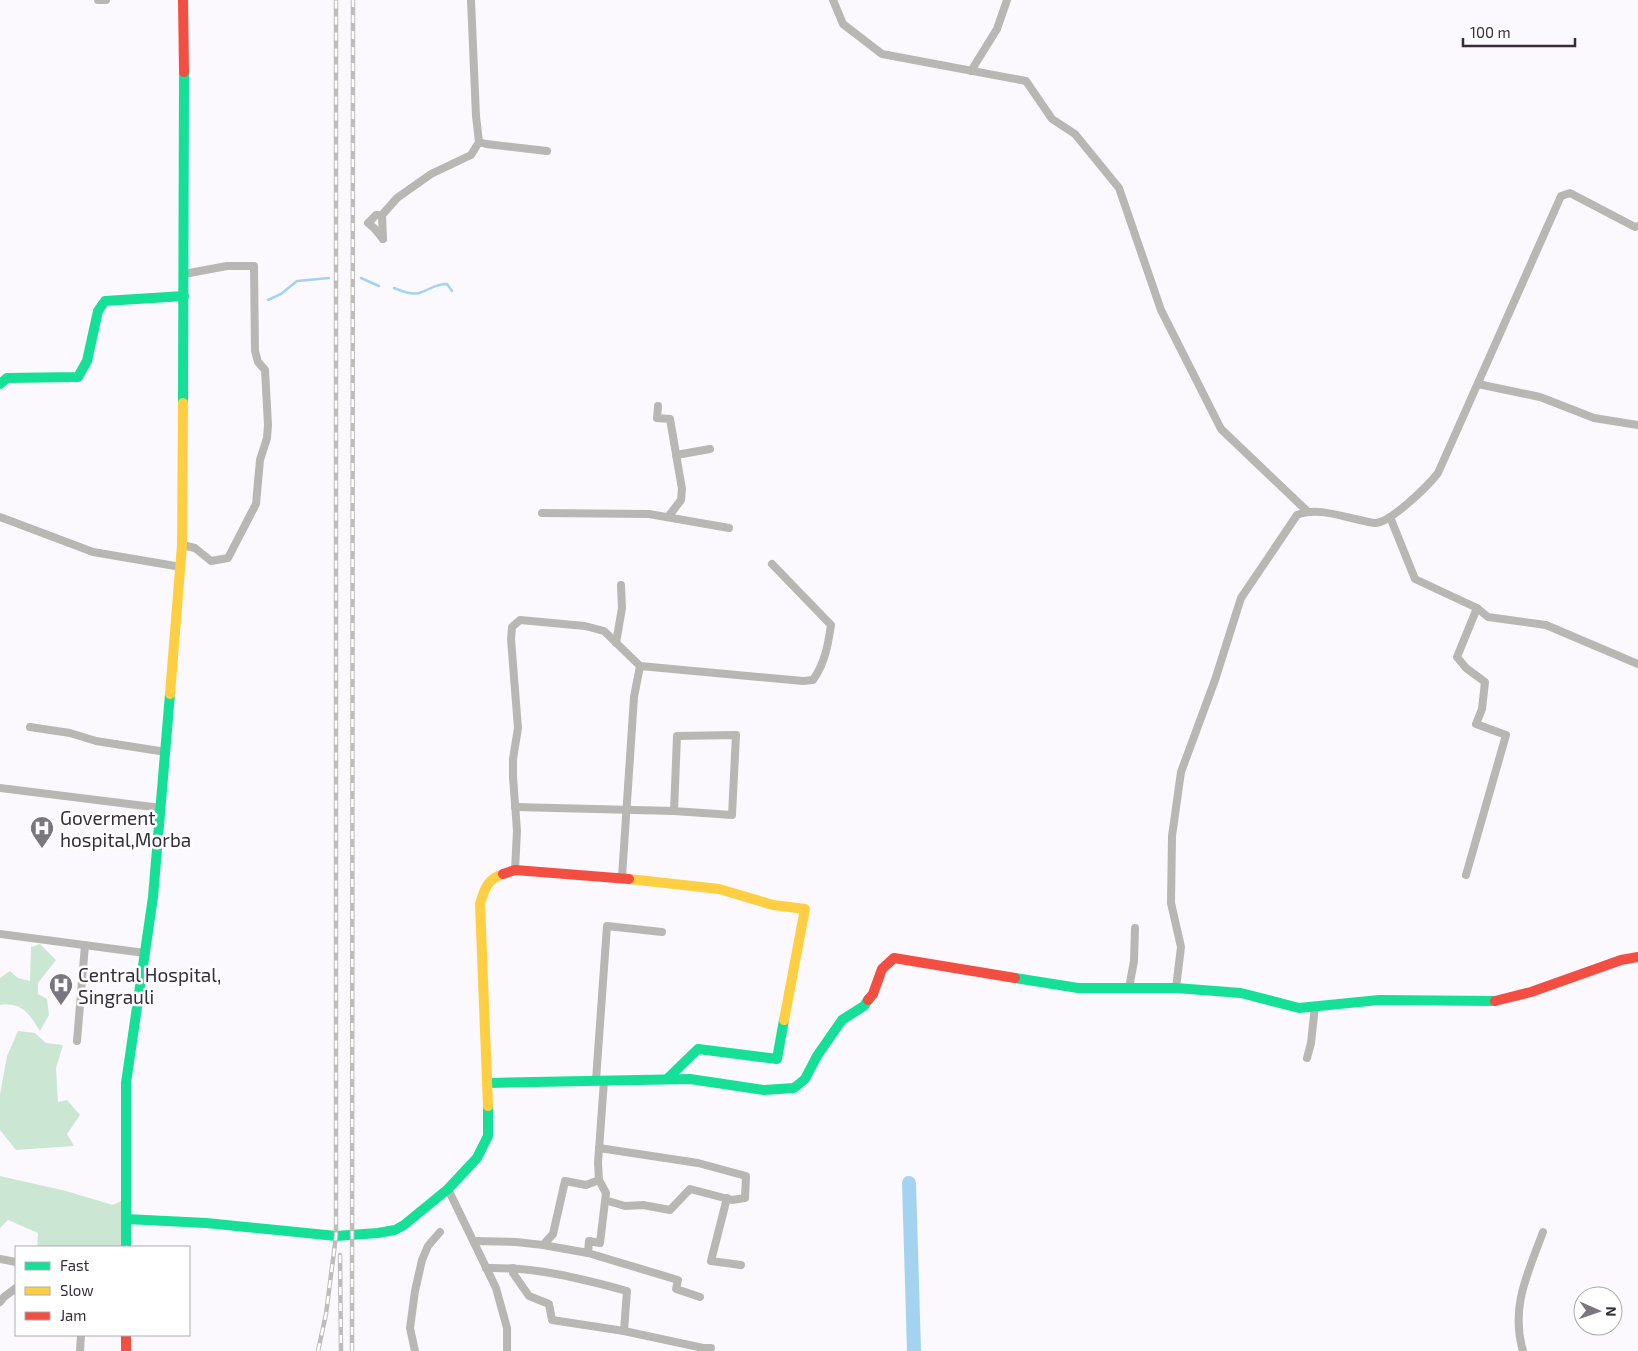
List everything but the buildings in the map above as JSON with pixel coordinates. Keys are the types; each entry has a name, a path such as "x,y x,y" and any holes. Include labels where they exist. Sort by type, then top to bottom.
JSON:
{"street":[{"path":"98,0 106,0"},
{"path":"126,1246 126,1083 153,897 182,544 185,123 183,0"},
{"path":"382,215 396,198 431,174 471,155 479,142 476,116 471,0"},
{"path":"833,0 843,24 882,54 1026,81 1052,119 1075,134 1119,188 1161,310 1221,428 1307,511"},
{"path":"971,71 997,29 1007,0"},
{"path":"479,142 547,151"},
{"path":"1176,988 1181,946 1171,902 1172,836 1181,772 1215,680 1241,598 1297,515 1307,511 1376,523 1390,517 1427,486 1438,473 1561,196 1570,193 1635,227 1638,226"},
{"path":"182,544 194,548 211,561 228,558 256,504 260,460 268,438 265,370 258,362 254,351 254,266 227,266 184,274"},
{"path":"0,384 7,378 78,377 87,361 98,311 105,301 184,296"},
{"path":"1478,384 1540,397 1594,418 1638,425"},
{"path":"658,406 657,418 670,418 682,489 681,500 668,517"},
{"path":"676,455 710,449"},
{"path":"542,513 649,514 729,528"},
{"path":"1390,517 1416,580 1476,608 1488,617 1546,625 1638,664"},
{"path":"0,518 93,552 180,566"},
{"path":"515,870 517,831 513,759 518,728 511,639 512,627 520,620 585,626 604,631 640,666 803,681 813,680 821,669 832,625 772,564"},
{"path":"616,643 622,608 621,585"},
{"path":"1466,875 1506,735 1476,724 1482,709 1486,682 1466,668 1457,657 1476,608"},
{"path":"622,878 634,697 640,666"},
{"path":"30,727 166,752"},
{"path":"515,807 732,814 736,735 677,736 674,811"},
{"path":"0,788 161,808"},
{"path":"126,1219 206,1223 336,1236 378,1233 395,1230 404,1225 448,1189 477,1158 488,1136 488,1083 480,904 484,888 495,876 515,870 544,870 719,889 773,905 805,909 777,1059 698,1049 667,1079"},
{"path":"588,1253 589,1241 600,1242 606,1193 600,1180 599,1148 607,926 662,932"},
{"path":"1129,988 1134,961 1135,928"},
{"path":"0,934 146,953"},
{"path":"77,1040 85,945"},
{"path":"488,1083 690,1079 764,1090 794,1088 805,1079 817,1056 842,1020 864,1006 873,994 882,969 894,958 1078,988 1176,988 1241,993 1299,1008 1380,1000 1497,1001 1531,992 1621,960 1638,957"},
{"path":"1307,1058 1311,1043 1315,1006"},
{"path":"599,1148 698,1163 746,1176 745,1198 732,1200 690,1189 670,1210 643,1205 625,1206 608,1201"},
{"path":"543,1245 553,1234 565,1181 586,1185 600,1180"},
{"path":"448,1189 496,1288 507,1328 507,1351"},
{"path":"727,1198 711,1261 741,1266"},
{"path":"415,1351 410,1328 415,1291 422,1260 428,1246 440,1232"},
{"path":"1522,1351 1517,1321 1521,1296 1543,1232"},
{"path":"474,1241 516,1242 588,1253 678,1280 676,1289 700,1297"},
{"path":"0,1259 15,1262"},
{"path":"486,1268 514,1268 549,1272 626,1291 624,1331"},
{"path":"514,1268 513,1273 529,1296 549,1304 552,1320 624,1331 691,1348 711,1348"},
{"path":"0,1302 15,1289"},
{"path":"80,1351 81,1336"},
{"path":"126,1336 126,1351"}],"green space":[{"path":"40,944 56,960 38,983 38,994 47,999 49,1015 40,1031 29,1015 20,1007 0,1005 0,978 10,971 18,978 30,981 31,947"},
{"path":"18,1031 35,1033 46,1043 63,1045 56,1068 58,1102 67,1100 80,1115 67,1134 74,1146 16,1150 0,1130 0,1094 7,1056"},
{"path":"0,1176 66,1191 113,1205 121,1201 121,1246 37,1246 38,1233 8,1220 0,1228"}],"waterway":[{"path":"268,300 281,294 297,281 329,278"},
{"path":"361,278 379,286"},
{"path":"394,288 416,293 447,284 452,291"},
{"path":"909,1183 914,1351"}],"railway":[{"path":"318,1351 326,1314 336,1236 336,0"},
{"path":"352,1351 353,0"},
{"path":"340,1255 341,1351"}],"traffic: fast":[{"path":"183,403 184,72"},
{"path":"0,384 7,378 78,377 87,361 98,311 105,301 184,296"},
{"path":"126,1246 126,1083 153,897 170,694"},
{"path":"1015,978 1078,988 1176,988 1241,993 1299,1008 1379,1000 1495,1001"},
{"path":"488,1083 690,1079 764,1090 794,1088 805,1079 817,1056 842,1020 864,1006 868,1000"},
{"path":"667,1079 698,1049 777,1059 784,1020"},
{"path":"126,1219 206,1223 336,1236 395,1230 404,1225 448,1189 477,1158 488,1136 488,1106"}],"traffic: slow":[{"path":"170,694 182,545 183,403"},
{"path":"488,1106 480,904 485,889 490,882 503,874"},
{"path":"629,879 719,889 773,905 805,909 784,1020"}],"traffic: jam":[{"path":"183,0 184,72"},
{"path":"503,874 515,870 629,879"},
{"path":"1495,1001 1531,992 1621,960 1638,957"},
{"path":"868,1000 873,994 882,969 894,958 1015,978"},
{"path":"126,1336 126,1351"}],"place":[{"name":"Goverment hospital,Morba","path":"42,849"},
{"name":"Central Hospital, Singrauli","path":"61,1006"}]}
